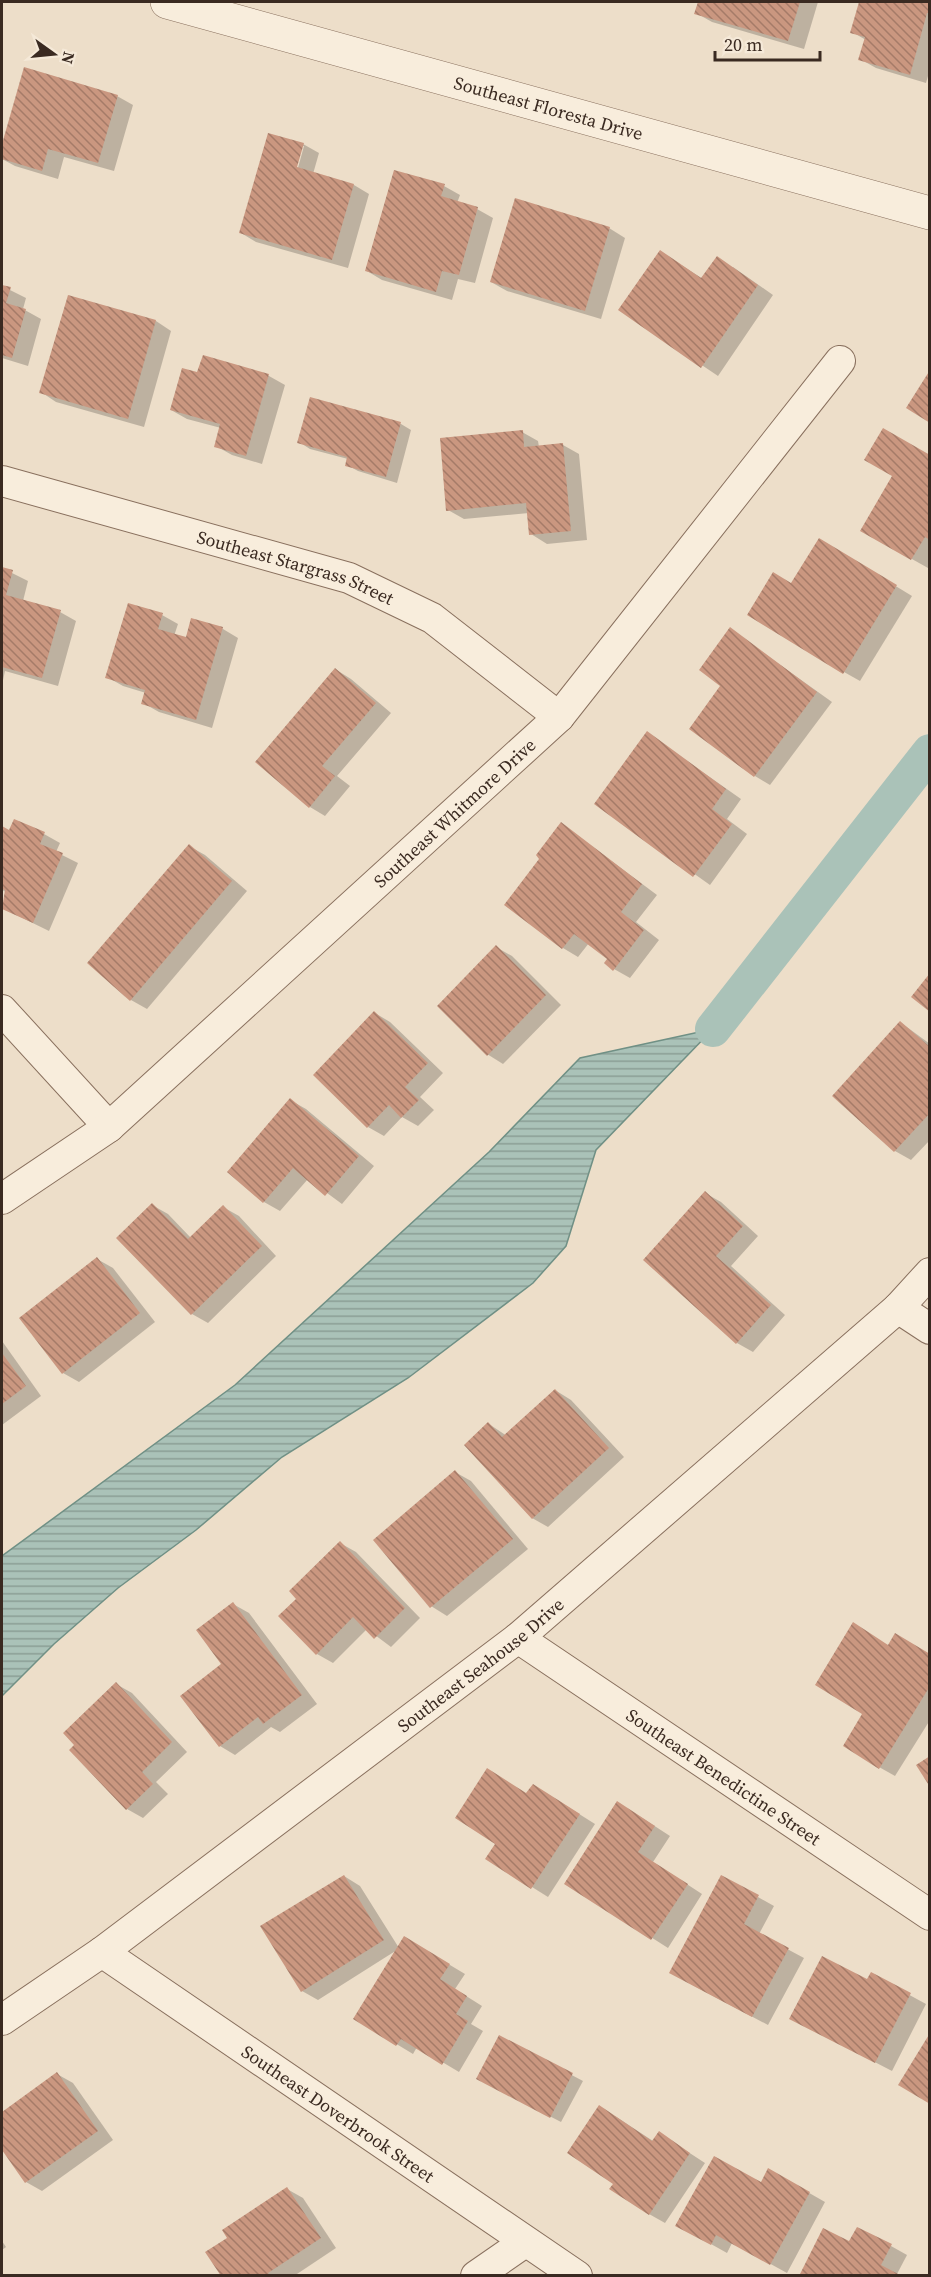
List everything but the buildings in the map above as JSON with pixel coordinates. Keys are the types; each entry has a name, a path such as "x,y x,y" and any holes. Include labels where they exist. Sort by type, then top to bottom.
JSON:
{"street":[{"name":"Southeast Floresta Drive","path":"166,2 930,213"},
{"name":"Southeast Whitmore Drive","path":"2,1199 109,1127 559,717 840,361"},
{"name":"Southeast Stargrass Street","path":"2,481 349,578 432,618 559,717"},
{"path":"2,1010 109,1127"},
{"name":"Southeast Seahouse Drive","path":"2,2020 102,1952 518,1638 898,1308 930,1273"},
{"path":"898,1308 930,1329"},
{"name":"Southeast Benedictine Street","path":"518,1638 930,1915"},
{"name":"Southeast Doverbrook Street","path":"102,1952 577,2276"},
{"path":"476,2276 525,2241"}],"shaded area":[{"path":"713,1029 596,1150 566,1246 533,1283 408,1378 282,1457 196,1530 118,1588 54,1644 2,1696 2,1556 235,1385 489,1152 580,1058"}],"waterway":[{"path":"713,1029 930,752"}]}
